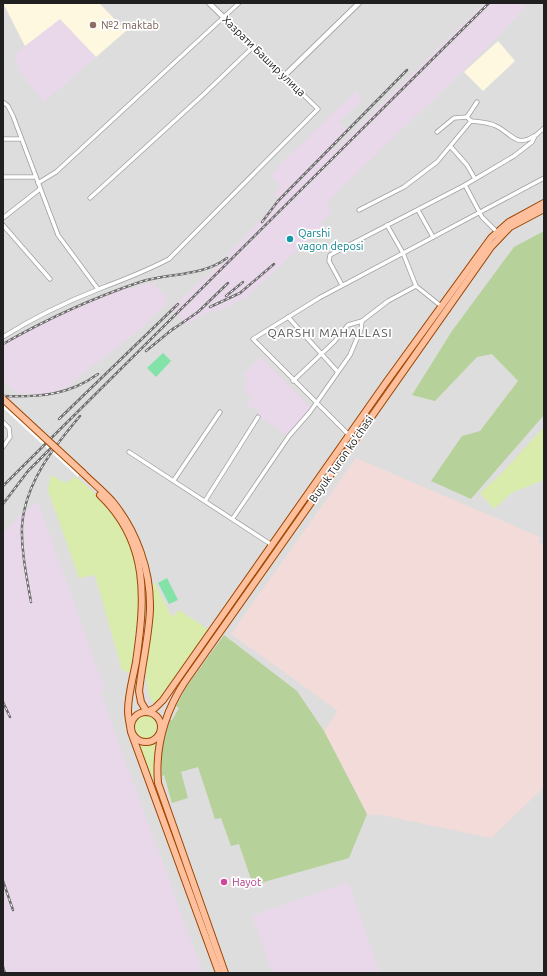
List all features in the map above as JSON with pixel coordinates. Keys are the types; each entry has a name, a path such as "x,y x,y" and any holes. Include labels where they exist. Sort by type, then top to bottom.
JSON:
{"main road":[{"name":"Buyuk Turon ko'chasi","path":"147,712 155,708 163,700 350,436 385,384 497,232 514,219 544,203"},
{"name":"Buyuk Turon ko'chasi","path":"225,973 158,783 157,752 161,731 167,712 184,683 491,247 510,227 544,209"},
{"path":"3,399 106,500 124,525 135,551 140,574 143,604 128,710 131,732 219,973"},
{"path":"3,404 81,475 110,499 131,528 144,562 148,582 150,607 139,691 141,702 147,712 159,718 161,731 156,740 146,743 137,740 131,732 131,727 134,718 138,714 147,712"}],"street":[{"name":"Хазрати Башир улица","path":"98,289 145,272 169,259 318,109 209,3"},
{"path":"38,183 62,167 239,3"},
{"path":"284,76 359,3"},
{"path":"90,198 204,94 254,46"},
{"path":"3,102 8,106 13,116 58,235 98,289 36,318 3,337"},
{"path":"467,118 477,102"},
{"path":"437,132 454,118 467,118 471,120 489,122 519,141 528,140 544,128"},
{"path":"359,210 404,186 437,162 451,147 471,120"},
{"path":"342,285 329,261 328,256 466,185 519,153 532,142 535,136"},
{"path":"3,139 21,139"},
{"path":"451,147 467,165 475,179"},
{"path":"3,177 36,177"},
{"path":"350,436 293,381 253,339 342,285 544,178"},
{"path":"466,185 480,213 497,232"},
{"path":"3,218 40,189"},
{"path":"418,210 433,237"},
{"path":"3,225 50,278"},
{"path":"387,225 403,253 416,286 441,306"},
{"path":"293,381 334,342 343,329 348,325 362,321 388,301 416,286"},
{"path":"288,317 338,371"},
{"path":"233,518 289,436 316,404 350,354 362,329 362,321"},
{"path":"174,480 220,412"},
{"path":"205,500 258,417"},
{"path":"3,422 9,428 10,437 3,447"},
{"path":"129,452 233,518 272,545"}],"shaded area":[{"path":"3,3 544,3 544,973 3,973"},
{"name":"№2 maktab","path":"3,3 99,3 126,31 96,57 60,19 25,46"},
{"path":"484,3 528,3 497,38 339,190 326,205 332,211 321,222 324,225 250,294 217,312 214,309 187,324 171,308 209,275 279,201 274,193 281,187 271,175 281,163 356,91 362,101 339,122 349,132 332,148 334,151"},
{"path":"60,18 96,57 44,102 17,69 20,66 13,56"},
{"path":"498,41 515,61 483,91 464,72"},
{"path":"148,283 149,285 154,283 168,301 166,304 133,335 66,387 49,395 16,393 3,380 3,342 42,322 126,285 129,290"},
{"path":"261,357 311,408 287,435 257,415 259,411 246,404 252,397 244,391 248,379 243,375"},
{"path":"356,458 540,537 538,542 544,545 544,787 491,838 377,814 373,816 367,814 324,731 338,711 231,634"},
{"path":"34,503 37,503 48,530 105,690 100,692 203,973 3,973 3,535 22,512 26,512"},
{"path":"348,882 380,973 272,973 252,916"}],"green space":[{"path":"544,231 544,415 471,499 431,481 462,436 480,431 518,381 492,354 477,357 435,401 412,395 452,331 514,247"},
{"path":"163,353 171,361 156,377 147,368"},
{"path":"544,427 544,480 511,493 494,509 480,493 503,472"},
{"path":"51,475 65,483 76,477 108,506 121,524 130,544 138,586 138,608 130,673 122,670 95,575 79,578 48,490"},
{"path":"167,578 178,600 169,604 158,583"},
{"path":"154,582 172,617 179,610 209,630 157,702 153,703 149,694 146,671 153,610 151,585"},
{"path":"224,635 297,691 324,731 367,814 349,858 253,885 239,844 231,846 221,818 215,819 198,767 181,772 188,798 172,803 164,775 162,776 161,747 169,722 172,720 179,708 176,706 187,686"},
{"path":"147,715 155,719 159,727 155,735 147,739 139,735 135,727 139,719"},
{"path":"156,743 154,781 140,746"}],"pier":[{"path":"3,396 83,471 78,477 3,408"}],"railway":[{"path":"3,486 489,3"},
{"path":"262,222 278,201 407,70"},
{"path":"3,344 36,326 122,288 151,279 196,272 217,264 227,258"},
{"path":"210,307 240,293 274,264"},
{"path":"226,296 243,282"},
{"path":"169,332 198,312 228,283"},
{"path":"59,419 178,304"},
{"path":"146,351 174,328"},
{"path":"3,396 52,394 75,387 98,374"},
{"path":"31,602 22,545 24,510 42,467 80,416"},
{"path":"3,504 28,471 50,449"},
{"path":"3,702 10,717"},
{"path":"3,881 13,910"},
{"path":"3,967 5,973"}],"place":[{"name":"№2 maktab","path":"93,25"},
{"name":"Qarshi vagon deposi","path":"290,239"},
{"name":"Hayot","path":"224,882"}],"district":[{"name":"QARSHI MAHALLASI","path":"330,333"}]}
